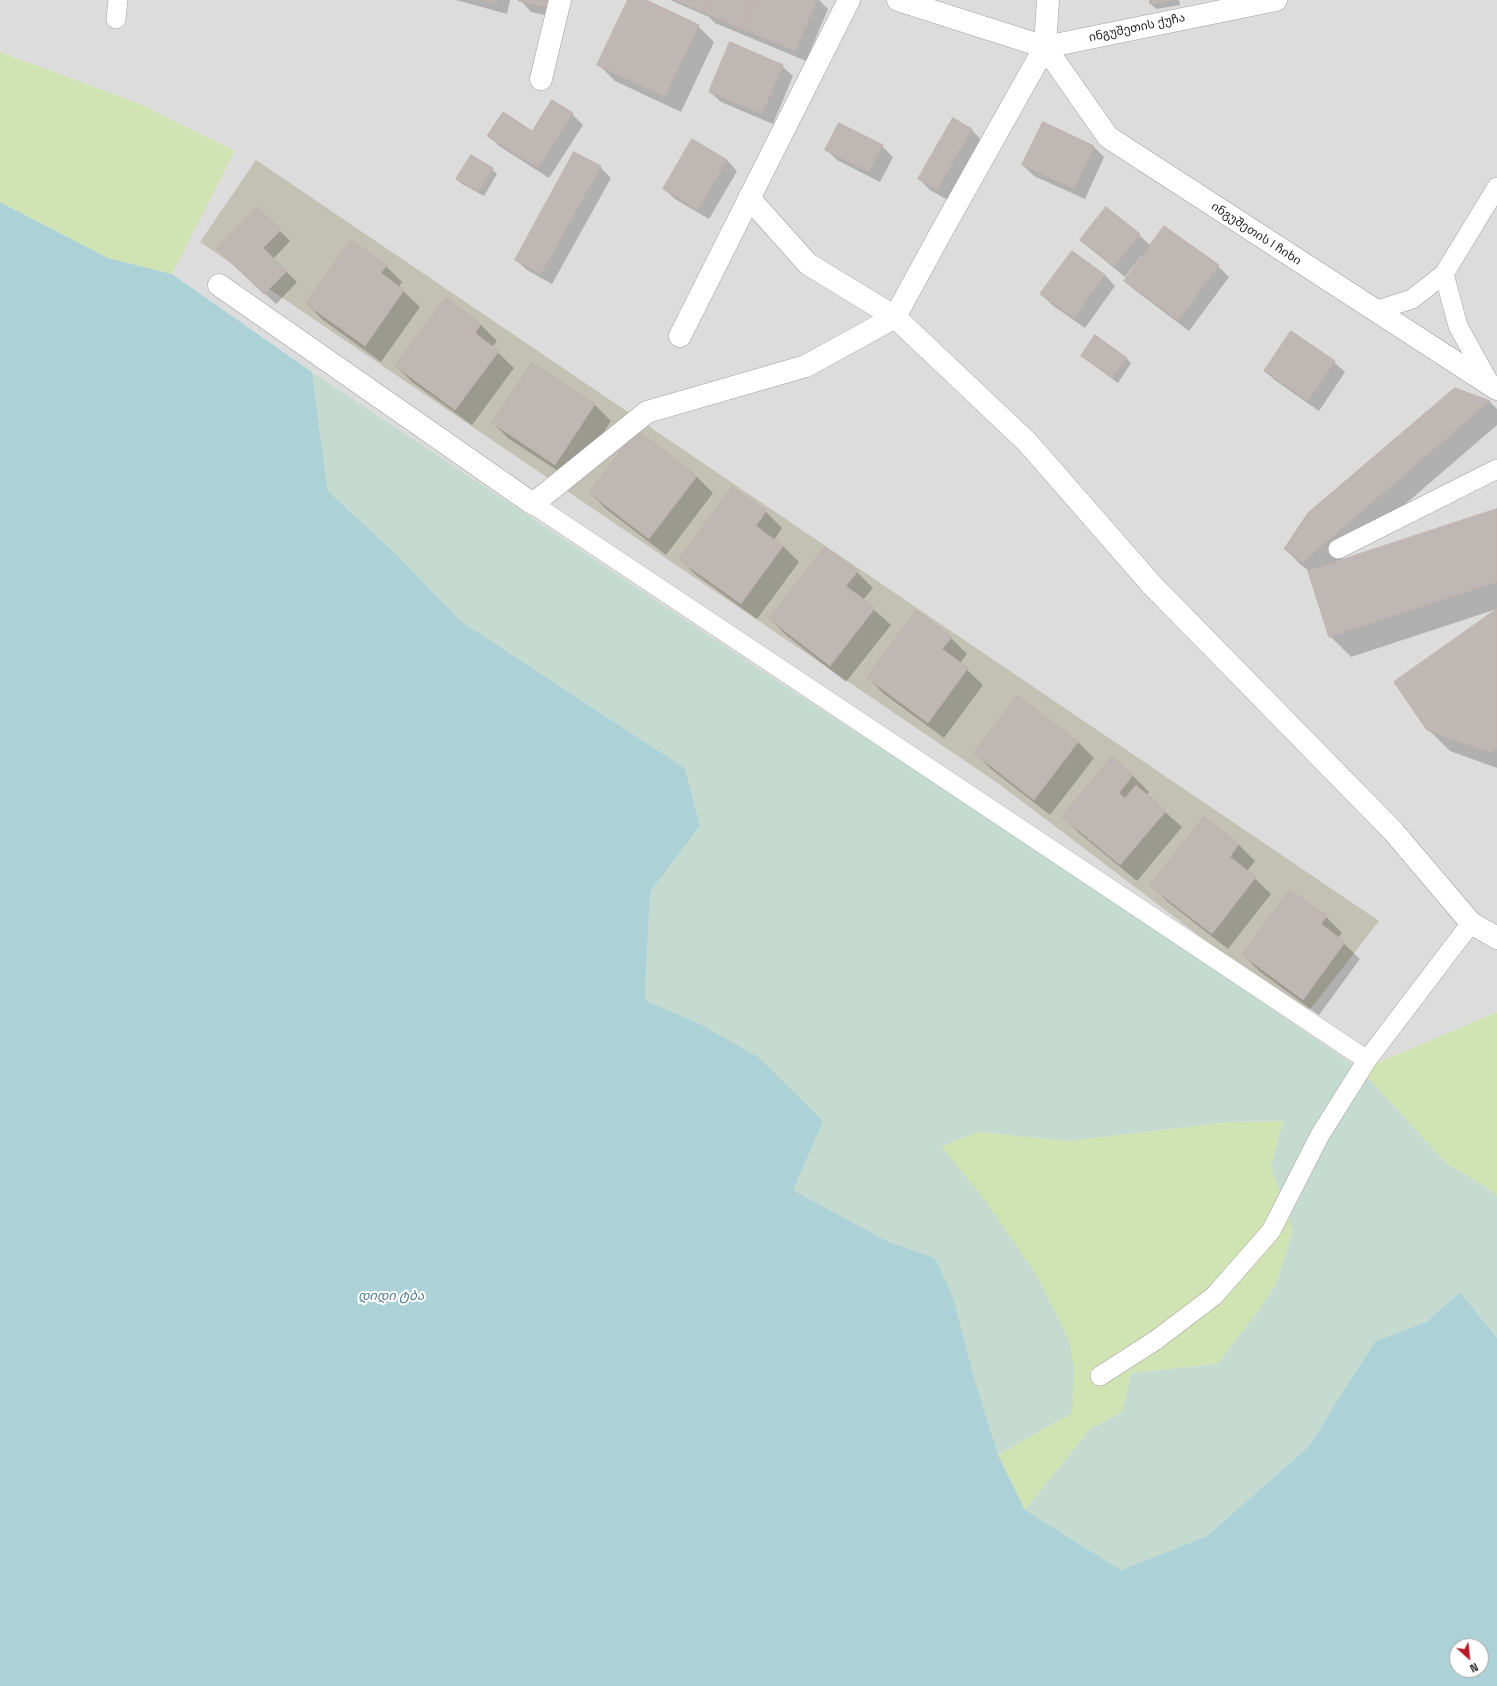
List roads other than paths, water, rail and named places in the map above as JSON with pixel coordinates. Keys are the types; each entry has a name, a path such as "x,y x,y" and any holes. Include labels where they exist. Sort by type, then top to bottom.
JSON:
{"street":[{"path":"541,78 560,0"},
{"path":"680,336 849,0"},
{"path":"898,0 1045,47"},
{"path":"219,285 533,504 647,412 806,366 895,317 1045,47 1048,0"},
{"name":"ინგუშეთის ქუჩა","path":"1045,47 1276,0"},
{"name":"ინგუშეთის I ჩიხი","path":"1045,47 1108,137 1494,387"},
{"path":"749,198 808,264 895,317 1028,443 1152,585 1393,831 1471,923 1497,938"}],"lane":[{"path":"116,19 118,0"},
{"path":"1375,311 1412,299 1444,274 1497,187"},
{"path":"1444,274 1458,326 1494,387"},
{"path":"1338,549 1497,469"},
{"path":"533,504 1367,1060"},
{"path":"1100,1376 1156,1340 1214,1296 1271,1231 1320,1136 1367,1060 1471,923"}],"water":[{"name":"დიდი ტბა","path":"0,202 108,258 172,274 312,372 328,491 394,552 462,622 685,768 700,826 650,892 645,1000 698,1023 758,1057 823,1121 793,1190 887,1241 935,1258 953,1298 974,1378 998,1455 1025,1510 1121,1570 1207,1536 1308,1447 1375,1341 1426,1322 1460,1292 1497,1338 1497,1686 0,1686"}]}
